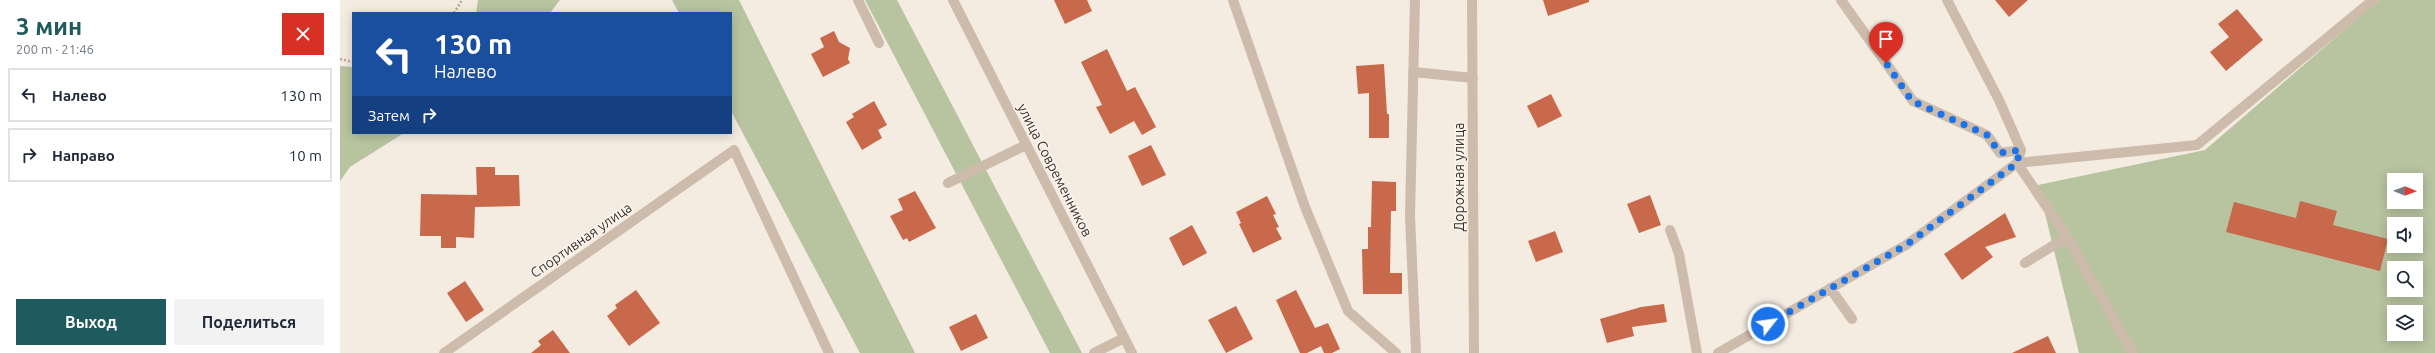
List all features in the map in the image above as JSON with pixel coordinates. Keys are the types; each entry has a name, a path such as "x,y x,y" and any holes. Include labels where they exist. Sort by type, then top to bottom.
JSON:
{"street":[{"path":"858,0 878,43"},
{"name":"улица Современников","path":"953,0 1132,353"},
{"path":"1233,0 1305,207 1348,311 1396,353"},
{"path":"1414,0 1410,216 1416,353"},
{"name":"Дорожная улица","path":"1472,0 1474,353"},
{"path":"1841,0 1912,101 1987,135 2000,153 2020,150"},
{"path":"1947,0 1996,94 2020,150 2017,163 2067,237 2133,353"},
{"path":"1718,353 1906,245 2017,163 2197,144 2373,0"},
{"path":"1413,72 1473,78"},
{"path":"948,183 1026,144"},
{"name":"Спортивная улица","path":"444,353 734,150 830,353"},
{"path":"1670,230 1679,254 1696,353"},
{"path":"2026,263 2067,237"},
{"path":"1830,288 1852,319"},
{"path":"1094,353 1124,338"}],"path":[{"path":"455,12 462,0"},
{"path":"340,59 352,62"}],"green space":[{"path":"478,0 560,0 551,12 476,12"},
{"path":"672,0 739,0 915,353 860,353 732,113 732,12 678,12"},
{"path":"865,0 897,0 1082,353 1050,353"},
{"path":"2379,0 2435,0 2435,353 2079,353 2038,185 2205,150"},
{"path":"340,66 352,67 352,134 402,134 350,167 340,181"}],"building":[{"path":"1054,0 1087,0 1092,11 1065,24"},
{"path":"1543,0 1589,0 1589,2 1548,16"},
{"path":"1995,0 2028,0 2009,17"},
{"path":"2237,9 2263,40 2226,71 2210,52 2229,37 2218,24"},
{"path":"834,31 839,42 850,48 848,59 850,63 823,77 811,54 824,47 820,38"},
{"path":"1107,49 1127,91 1135,87 1156,127 1142,135 1134,121 1110,134 1096,107 1102,105 1081,62"},
{"path":"1384,64 1387,114 1389,114 1389,138 1369,138 1369,93 1358,94 1356,66"},
{"path":"1551,94 1562,116 1538,128 1527,106"},
{"path":"874,101 887,125 878,130 882,138 862,150 846,122 854,117 852,114"},
{"path":"1151,145 1166,175 1142,186 1128,156"},
{"path":"476,167 495,167 495,175 519,175 520,206 475,207 474,238 456,237 456,248 441,248 441,236 420,236 421,194 477,195"},
{"path":"1372,181 1396,182 1396,211 1391,211 1390,273 1402,273 1402,294 1363,294 1362,249 1368,249 1368,227 1371,227"},
{"path":"915,191 936,228 909,242 907,238 903,240 890,216 903,210 898,199"},
{"path":"1650,195 1661,225 1639,233 1627,204"},
{"path":"1267,196 1276,214 1273,215 1279,227 1276,228 1282,239 1253,253 1239,224 1241,223 1236,212"},
{"path":"2300,201 2337,211 2333,225 2387,239 2380,271 2226,232 2234,202 2296,218"},
{"path":"2005,213 2016,237 1985,247 1993,257 1962,280 1944,254"},
{"path":"1192,225 1207,253 1183,266 1169,238"},
{"path":"1555,231 1563,252 1536,262 1528,241"},
{"path":"465,281 484,310 466,322 447,293"},
{"path":"636,290 660,323 629,346 607,316 617,308 615,305"},
{"path":"1296,290 1315,328 1328,323 1340,349 1332,353 1324,353 1321,346 1307,353 1300,353 1276,300"},
{"path":"1664,304 1667,322 1632,327 1634,336 1607,343 1600,319 1641,307"},
{"path":"1236,306 1253,339 1226,353 1208,320"},
{"path":"976,314 988,338 961,351 949,327"},
{"path":"553,330 570,353 531,353 541,345 538,341"},
{"path":"2048,336 2056,353 2012,353"}],"route":[{"path":"1768,324 1906,245 2017,163 2020,150 2000,153 1987,135 1912,101 1886,63"}]}
